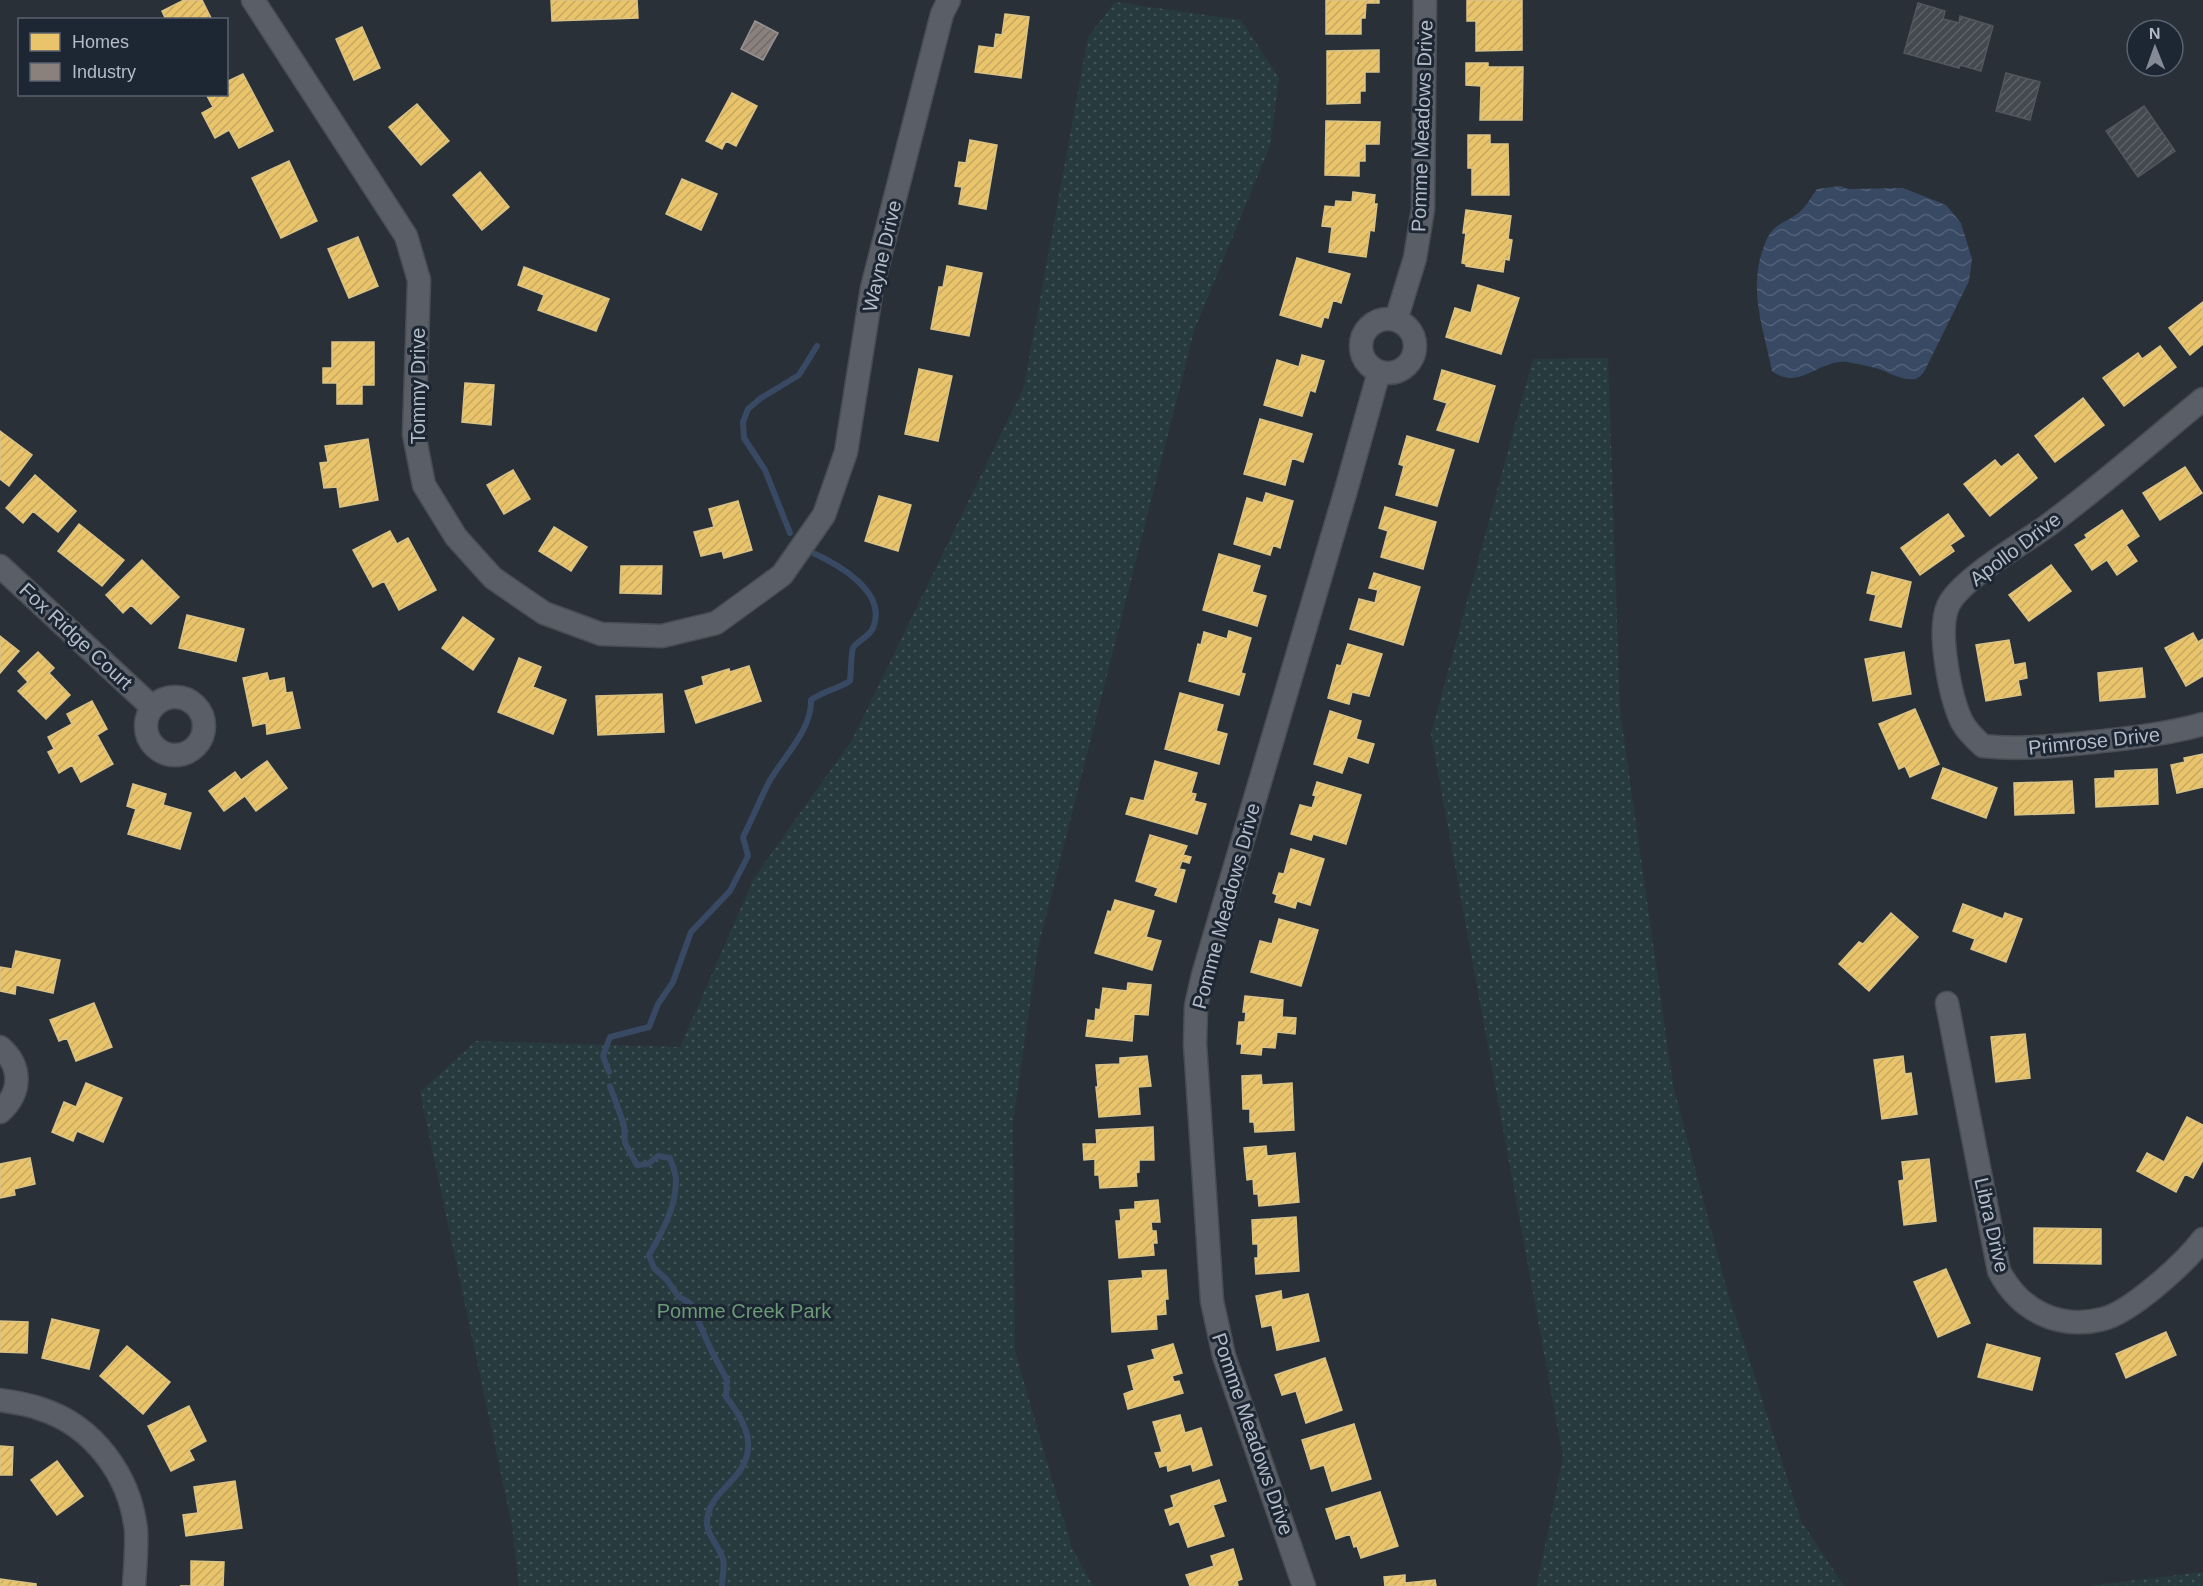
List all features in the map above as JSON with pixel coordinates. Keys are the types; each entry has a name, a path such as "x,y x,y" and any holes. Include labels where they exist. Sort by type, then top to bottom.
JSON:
{"street":[{"name":"Wayne Drive","path":"824,515 846,452 872,288 942,14 949,0"},
{"name":"Pomme Meadows Drive","path":"1396,320 1415,258 1423,208 1425,0"},
{"name":"Tommy Drive","path":"254,2 406,236 419,280 414,434 424,485 456,537 493,578 544,613 601,634 662,636 716,624 782,575 824,515"},
{"path":"1386,319 1396,320 1406,325 1412,333 1415,344 1414,354 1409,364 1400,370 1390,373 1379,372 1364,358 1361,348 1362,338 1367,328 1376,322 1386,319"},
{"name":"Pomme Meadows Drive","path":"1321,1586 1311,1584 1304,1586 1229,1370 1216,1324 1212,1301 1195,1021 1203,975 1379,372"},
{"name":"Apollo Drive","path":"1983,746 1963,724 1953,699 1946,662 1945,624 1948,607 1955,595 2052,522 2203,399"},
{"name":"Fox Ridge Court","path":"0,566 152,707"},
{"name":"Primrose Drive","path":"1983,746 2008,749 2034,748 2168,733 2203,724"},
{"name":"Libra Drive","path":"1947,1003 1999,1271 2008,1288 2023,1304 2039,1314 2060,1319 2081,1322 2104,1319 2123,1310 2151,1289 2181,1263 2203,1239"},
{"path":"0,1047 12,1061 17,1079 15,1092 9,1104 0,1112"},
{"path":"0,1400 42,1409 65,1419 84,1433 111,1462 122,1480 134,1518 136,1543 134,1586"}],"green space":[{"name":"Pomme Creek Park","path":"1115,2 1241,20 1279,78 1270,146 1194,331 1038,948 1013,1122 1015,1351 1072,1548 1093,1586 519,1586 512,1526 420,1092 476,1041 680,1047 754,878 852,740 1024,387 1088,37"},
{"path":"1608,358 1620,710 1673,1085 1727,1290 1801,1521 1844,1586 1537,1586 1563,1457 1431,734 1533,359"},
{"path":"2203,1572 2203,1586 2088,1586"}],"water":[{"path":"1840,186 1848,189 1903,188 1946,205 1961,223 1972,259 1969,281 1925,370 1917,378 1901,378 1875,368 1847,362 1837,362 1791,378 1772,371 1757,295 1759,265 1768,236 1780,224 1800,212 1817,189"}],"building: Homes":[{"path":"184,0 202,0 211,18 165,18 162,11"},
{"path":"551,0 637,0 638,18 552,21"},
{"path":"1326,0 1379,0 1379,3 1366,3 1365,18 1361,18 1361,34 1326,34"},
{"path":"1467,0 1522,0 1522,50 1476,51 1476,21 1467,21"},
{"path":"1005,14 1029,17 1021,78 975,72 979,46 994,48 996,34 1002,35"},
{"path":"362,27 380,68 354,80 336,39"},
{"path":"1379,50 1379,72 1365,72 1365,91 1360,91 1360,103 1327,104 1327,51"},
{"path":"1466,63 1488,63 1488,67 1523,67 1522,120 1480,120 1481,86 1466,85"},
{"path":"243,74 273,131 239,148 229,130 215,138 202,113 213,107 207,96 228,96 228,81"},
{"path":"732,93 757,106 736,146 726,141 722,149 706,141"},
{"path":"417,104 449,141 421,165 389,127"},
{"path":"1326,121 1380,122 1379,144 1365,144 1365,161 1359,161 1359,176 1325,175"},
{"path":"1468,135 1490,135 1490,144 1508,144 1509,195 1472,195 1472,168 1468,168"},
{"path":"970,140 997,145 986,209 959,204 962,187 955,186 959,162 966,163"},
{"path":"289,161 317,221 281,238 252,178"},
{"path":"480,172 509,207 482,230 453,195"},
{"path":"682,179 717,194 701,230 666,214"},
{"path":"1353,192 1375,195 1374,204 1377,204 1374,231 1370,230 1366,257 1329,252 1332,227 1322,226 1325,206 1335,207 1336,201 1352,202"},
{"path":"1466,210 1511,216 1508,239 1512,240 1509,260 1505,259 1503,272 1466,266 1462,263"},
{"path":"358,237 378,286 349,298 328,249"},
{"path":"1297,258 1350,274 1341,303 1333,300 1328,318 1324,317 1321,327 1280,315"},
{"path":"947,266 982,273 969,336 931,329 939,287 943,287"},
{"path":"524,267 609,299 596,331 538,310 544,295 518,285"},
{"path":"1478,285 1519,298 1501,354 1446,337 1455,308 1471,313"},
{"path":"2203,302 2203,344 2190,355 2169,328"},
{"path":"332,342 374,342 374,385 362,385 362,404 337,404 337,383 323,383 323,368 332,368"},
{"path":"2160,346 2176,367 2124,406 2103,378 2138,353 2142,359"},
{"path":"1302,355 1324,361 1315,392 1310,390 1302,416 1264,405 1277,360 1299,367"},
{"path":"919,369 952,376 938,441 905,434"},
{"path":"1442,370 1495,386 1478,442 1437,430 1447,403 1434,399"},
{"path":"465,383 494,385 491,425 462,422"},
{"path":"2083,398 2104,425 2055,462 2035,436"},
{"path":"1260,419 1312,434 1303,462 1292,458 1285,485 1244,474"},
{"path":"0,431 32,455 9,486 0,479"},
{"path":"1407,436 1454,450 1437,506 1396,495 1404,466 1399,464"},
{"path":"368,439 378,500 340,507 337,487 324,488 320,463 328,462 325,446"},
{"path":"2018,454 2037,478 1990,516 1964,484 1995,460 2001,467"},
{"path":"2185,467 2202,493 2160,520 2143,493"},
{"path":"513,470 530,499 504,514 487,485"},
{"path":"35,475 76,511 58,532 33,511 23,523 6,508"},
{"path":"1266,493 1293,501 1280,548 1273,545 1270,555 1234,544 1247,498 1263,503"},
{"path":"879,496 911,505 898,551 865,541"},
{"path":"738,501 752,550 724,558 722,551 701,556 694,532 714,527 709,509"},
{"path":"1385,507 1436,522 1423,569 1381,557 1388,531 1379,528"},
{"path":"2122,510 2139,536 2126,545 2137,561 2117,575 2107,560 2092,570 2075,545 2087,538 2085,535"},
{"path":"1948,514 1964,536 1950,545 1954,551 1920,575 1901,548"},
{"path":"79,524 124,560 102,586 58,551"},
{"path":"554,527 587,547 571,571 539,551"},
{"path":"390,531 397,544 408,538 436,590 399,610 384,581 373,587 353,550"},
{"path":"1219,554 1260,566 1252,592 1266,596 1257,626 1203,610"},
{"path":"142,560 179,597 151,624 131,605 123,613 106,595"},
{"path":"2051,565 2071,591 2029,621 2009,595"},
{"path":"621,566 662,566 661,594 620,593"},
{"path":"1872,572 1911,582 1901,627 1870,620 1876,595 1867,593"},
{"path":"1374,573 1420,587 1403,645 1350,629 1359,599 1375,603 1378,590 1369,588"},
{"path":"187,615 244,629 236,661 179,648"},
{"path":"463,617 494,639 473,670 442,648"},
{"path":"1229,631 1251,638 1241,673 1245,674 1239,695 1189,681 1198,644 1201,645 1204,632 1227,639"},
{"path":"2193,633 2198,642 2203,639 2203,676 2186,686 2165,648"},
{"path":"0,636 19,651 0,673"},
{"path":"2009,640 2014,665 2025,663 2027,678 2018,680 2021,695 1986,701 1976,645"},
{"path":"1348,644 1382,654 1369,696 1352,692 1349,704 1328,698 1337,665 1341,666"},
{"path":"38,652 54,668 49,673 70,695 46,719 18,691 28,682 18,671"},
{"path":"1904,652 1911,694 1873,701 1865,659"},
{"path":"519,658 541,667 533,687 566,700 553,734 498,712"},
{"path":"749,666 761,701 696,723 685,691 704,685 702,677"},
{"path":"2142,668 2145,697 2100,701 2098,673"},
{"path":"267,673 269,681 284,678 286,693 292,692 300,728 267,734 266,723 253,726 243,678"},
{"path":"1180,693 1223,705 1216,731 1227,734 1219,764 1165,749"},
{"path":"662,694 664,732 598,735 596,696"},
{"path":"92,701 107,729 97,735 113,764 81,782 72,765 59,773 48,752 54,749 48,737 72,724 67,714"},
{"path":"1915,709 1939,764 1910,777 1905,766 1899,769 1879,724"},
{"path":"1330,711 1361,721 1356,739 1374,744 1368,763 1348,756 1342,773 1314,764"},
{"path":"2203,754 2203,787 2177,793 2171,765 2185,762 2184,758"},
{"path":"267,761 287,788 256,811 245,796 224,811 209,791 235,772 241,780"},
{"path":"1155,761 1197,773 1191,793 1196,794 1194,801 1206,804 1197,834 1126,814 1131,798 1144,801"},
{"path":"1943,768 1997,788 1986,818 1932,798"},
{"path":"2157,769 2158,804 2096,807 2095,779 2115,778 2115,771"},
{"path":"2072,781 2074,813 2015,815 2014,783"},
{"path":"1317,782 1361,795 1346,844 1313,834 1311,840 1291,834 1300,805 1312,808"},
{"path":"133,784 166,794 163,805 191,813 180,849 128,834 136,809 127,806"},
{"path":"1150,835 1187,846 1183,855 1191,857 1189,863 1182,861 1179,869 1185,870 1176,902 1155,895 1158,888 1136,881"},
{"path":"1291,849 1324,859 1310,905 1297,901 1295,908 1275,902 1277,895 1273,893 1279,873 1284,874"},
{"path":"1115,900 1154,911 1146,937 1161,941 1152,970 1095,953 1108,911 1111,912"},
{"path":"1963,904 2003,919 2005,913 2022,919 2006,962 1971,949 1975,939 1953,931"},
{"path":"1891,913 1918,937 1869,991 1839,964 1859,942 1863,944"},
{"path":"1279,919 1318,930 1301,986 1251,972 1260,941 1272,944"},
{"path":"16,951 60,960 53,993 16,985 15,994 0,991 0,967 12,969"},
{"path":"1128,983 1151,985 1148,1015 1134,1014 1132,1041 1086,1036 1088,1020 1095,1021 1096,1009 1100,1010 1103,988 1127,991"},
{"path":"1245,996 1283,1000 1282,1017 1296,1018 1295,1034 1277,1032 1275,1048 1262,1047 1261,1055 1241,1053 1242,1044 1237,1044 1239,1022 1245,1022 1246,1012 1243,1012"},
{"path":"94,1003 112,1047 76,1061 67,1038 59,1041 50,1020"},
{"path":"2025,1034 2030,1078 1996,1082 1991,1037"},
{"path":"1147,1056 1151,1086 1138,1087 1140,1114 1099,1117 1096,1065 1120,1064 1120,1058"},
{"path":"1903,1056 1905,1074 1911,1073 1917,1114 1882,1119 1874,1060"},
{"path":"1261,1075 1262,1085 1292,1083 1294,1130 1255,1132 1254,1122 1250,1122 1250,1109 1243,1109 1242,1076"},
{"path":"86,1083 122,1098 103,1142 77,1131 73,1141 52,1132 64,1102 76,1107"},
{"path":"2187,1117 2203,1125 2203,1160 2193,1178 2185,1174 2176,1192 2137,1171 2147,1153 2164,1162"},
{"path":"1153,1127 1154,1160 1139,1160 1139,1172 1136,1173 1137,1186 1100,1188 1099,1175 1095,1175 1095,1159 1084,1160 1083,1144 1097,1144 1096,1130"},
{"path":"1266,1146 1267,1156 1295,1153 1299,1202 1259,1206 1258,1194 1254,1194 1253,1179 1247,1180 1244,1148"},
{"path":"30,1158 35,1184 14,1189 15,1195 0,1198 0,1164"},
{"path":"1929,1159 1936,1221 1904,1225 1899,1181 1904,1180 1902,1162"},
{"path":"1158,1200 1160,1222 1151,1222 1152,1231 1156,1231 1157,1243 1153,1243 1154,1255 1119,1258 1116,1221 1121,1221 1120,1210 1135,1209 1135,1202"},
{"path":"1296,1217 1299,1271 1256,1274 1255,1258 1258,1258 1258,1244 1253,1244 1252,1220"},
{"path":"2034,1228 2101,1229 2101,1264 2034,1263"},
{"path":"1946,1269 1970,1323 1938,1337 1914,1282"},
{"path":"1166,1270 1168,1299 1165,1299 1166,1314 1156,1315 1157,1329 1112,1332 1109,1281 1143,1278 1142,1271"},
{"path":"1281,1291 1282,1300 1308,1294 1319,1341 1277,1350 1272,1325 1262,1327 1256,1296"},
{"path":"52,1319 99,1330 89,1369 42,1358"},
{"path":"0,1321 28,1322 27,1353 0,1352"},
{"path":"2166,1332 2176,1355 2126,1378 2116,1354"},
{"path":"1173,1344 1182,1373 1172,1376 1174,1382 1179,1381 1183,1393 1128,1409 1124,1394 1134,1390 1128,1366 1155,1359 1152,1350"},
{"path":"1987,1344 2040,1358 2032,1390 1978,1377"},
{"path":"127,1346 170,1382 143,1414 100,1376"},
{"path":"1325,1358 1342,1410 1306,1423 1296,1391 1282,1395 1275,1375"},
{"path":"189,1406 206,1441 189,1450 194,1460 171,1471 148,1426"},
{"path":"1180,1415 1185,1433 1201,1428 1212,1465 1193,1471 1191,1464 1168,1471 1167,1465 1160,1467 1155,1453 1162,1452 1153,1422"},
{"path":"1354,1424 1371,1479 1332,1491 1324,1465 1311,1469 1302,1440"},
{"path":"0,1446 13,1447 12,1475 0,1475"},
{"path":"57,1461 83,1496 57,1515 31,1480"},
{"path":"1219,1480 1226,1501 1213,1505 1224,1536 1188,1547 1179,1521 1170,1525 1165,1510 1174,1507 1171,1496"},
{"path":"235,1481 242,1528 186,1536 183,1515 198,1513 194,1487"},
{"path":"1380,1492 1398,1546 1361,1558 1350,1534 1336,1539 1326,1509"},
{"path":"1233,1549 1242,1579 1237,1581 1238,1586 1190,1586 1186,1575 1214,1566 1211,1556"},
{"path":"191,1561 224,1562 223,1586 191,1586"},
{"path":"1405,1575 1405,1583 1435,1580 1436,1586 1385,1586 1384,1577"},
{"path":"0,1579 36,1584 36,1586 0,1586"}],"building: Industry":[{"path":"755,21 778,33 763,60 741,49"}],"building: Other":[{"path":"1918,3 1945,11 1943,19 1959,23 1960,16 1993,26 1981,71 1960,65 1959,68 1904,53"},
{"path":"2006,73 2040,82 2030,120 1996,111"},
{"path":"2144,106 2175,151 2138,177 2106,131"}],"waterway":[{"path":"790,533 765,470 744,438 743,422 748,409 761,398 799,375 817,346"},
{"path":"609,1072 603,1056 610,1037 649,1027 658,1004 673,982 691,932 730,891 748,856 743,837 769,782 802,733 807,722 811,700 850,681 853,648 873,628 876,615 867,591 846,572 811,552"},
{"path":"610,1086 624,1125 625,1143 637,1165 648,1164 658,1156 670,1158 676,1177 674,1200 663,1229 649,1255 654,1268 667,1280 678,1296 691,1304 727,1380 726,1397 740,1417 748,1437 746,1458 741,1469 716,1498 708,1514 707,1526 723,1559 722,1586"}]}
